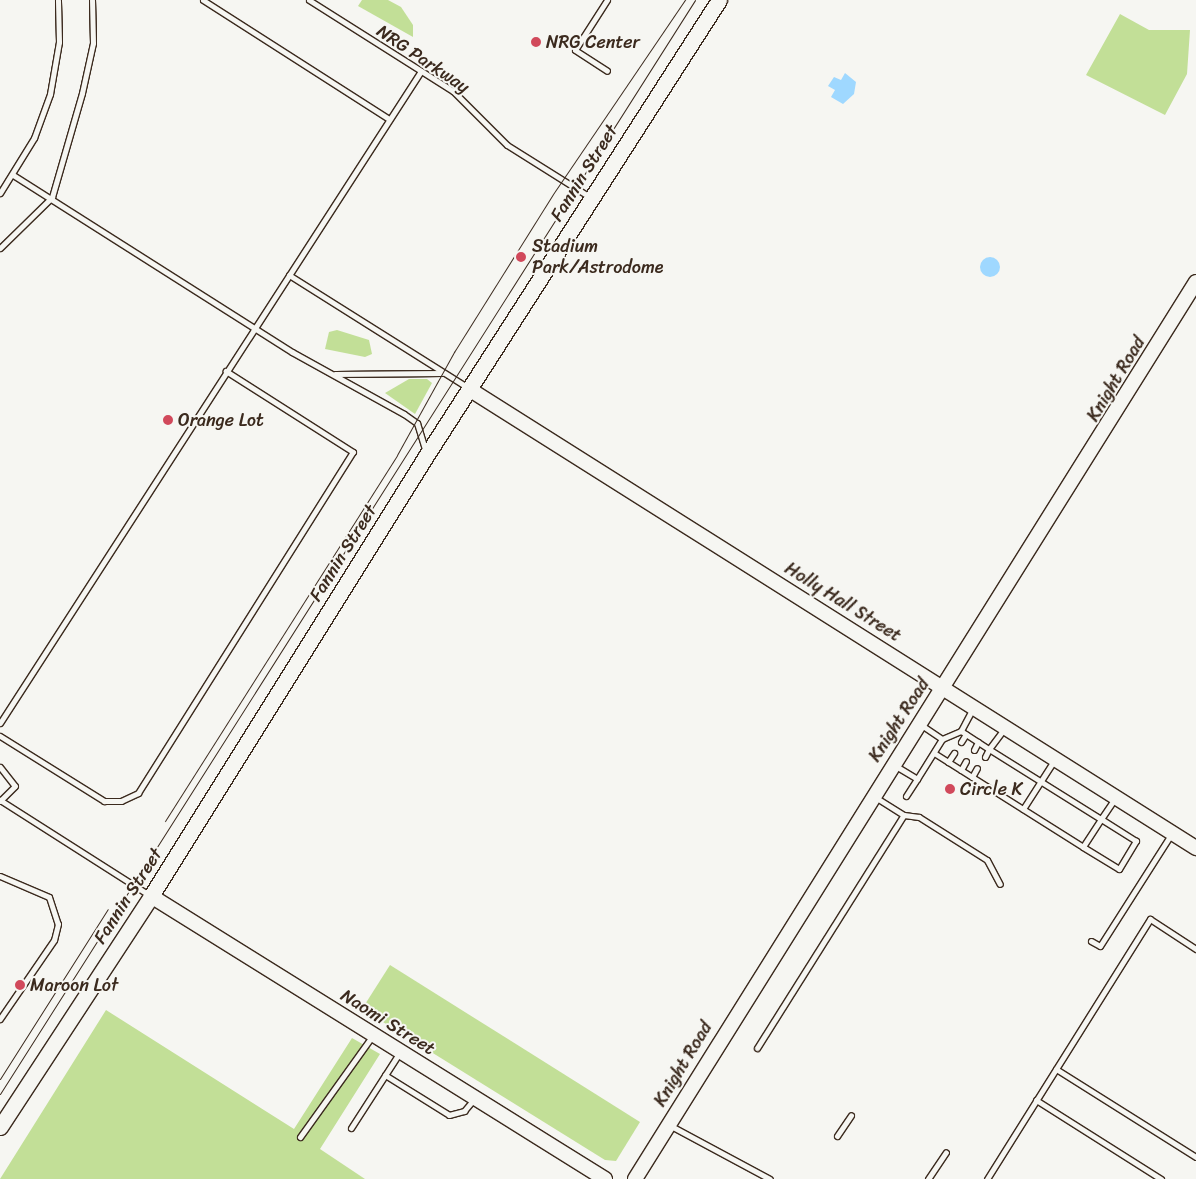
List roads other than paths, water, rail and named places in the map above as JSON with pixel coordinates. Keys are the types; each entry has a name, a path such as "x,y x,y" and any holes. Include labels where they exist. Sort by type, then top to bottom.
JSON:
{"main road":[{"name":"Fannin Street","path":"0,1127 151,896 426,456 719,0"}],"street":[{"name":"Knight Road","path":"635,1179 873,795 1059,508 1196,282"},
{"name":"Holly Hall Street","path":"469,389 1196,848"},
{"name":"Naomi Street","path":"151,896 605,1179"}],"lane":[{"path":"0,193 13,175 50,94 58,42 58,0"},
{"path":"0,248 52,197 89,60 92,0"},
{"path":"203,0 390,119"},
{"name":"NRG Parkway","path":"309,0 453,91 507,145 591,198"},
{"path":"607,0 575,50 607,71"},
{"path":"0,723 421,71"},
{"path":"13,175 52,197 254,327 417,422 426,456"},
{"path":"289,275 469,389"},
{"path":"0,736 104,801 121,801 138,793 353,452 226,371"},
{"path":"334,374 442,373"},
{"path":"961,742 974,707"},
{"path":"919,723 942,740"},
{"path":"985,757 1005,727"},
{"path":"906,796 942,740 963,733 1136,841 1118,869 934,753"},
{"path":"974,750 978,742"},
{"path":"948,762 954,753"},
{"path":"1023,809 1056,759"},
{"path":"960,770 966,761"},
{"path":"893,764 917,779"},
{"path":"0,767 15,786 0,801 151,896"},
{"path":"972,777 977,768"},
{"path":"873,795 904,815 920,817 987,860 1000,884"},
{"path":"1083,847 1116,797"},
{"path":"757,1048 904,815"},
{"path":"1091,941 1100,946 1172,833"},
{"path":"0,876 49,897 58,924 54,940 0,1019"},
{"path":"987,1179 1150,919 1196,949"},
{"path":"300,1137 374,1035"},
{"path":"351,1128 400,1051"},
{"path":"1056,1069 1196,1157"},
{"path":"385,1075 449,1115 464,1111 475,1098"},
{"path":"1036,1100 1161,1179"},
{"path":"837,1136 851,1115"},
{"path":"668,1124 770,1179"},
{"path":"928,1179 946,1152"}],"water":[{"path":"845,73 856,82 854,94 843,104 831,97 835,90 828,86 834,77 841,80"},
{"path":"990,257 997,260 1000,267 997,274 990,277 983,274 980,267 983,260"}],"tram line":[{"path":"165,821 397,455 454,352 553,194 685,0"},
{"path":"0,1094 695,0"},
{"path":"0,1079 108,909"}],"place":[{"name":"NRG Center","path":"536,42"},
{"name":"Stadium Park/Astrodome","path":"521,257"},
{"name":"Orange Lot","path":"168,420"},
{"name":"Circle K","path":"950,789"},
{"name":"Maroon Lot","path":"20,985"}]}
